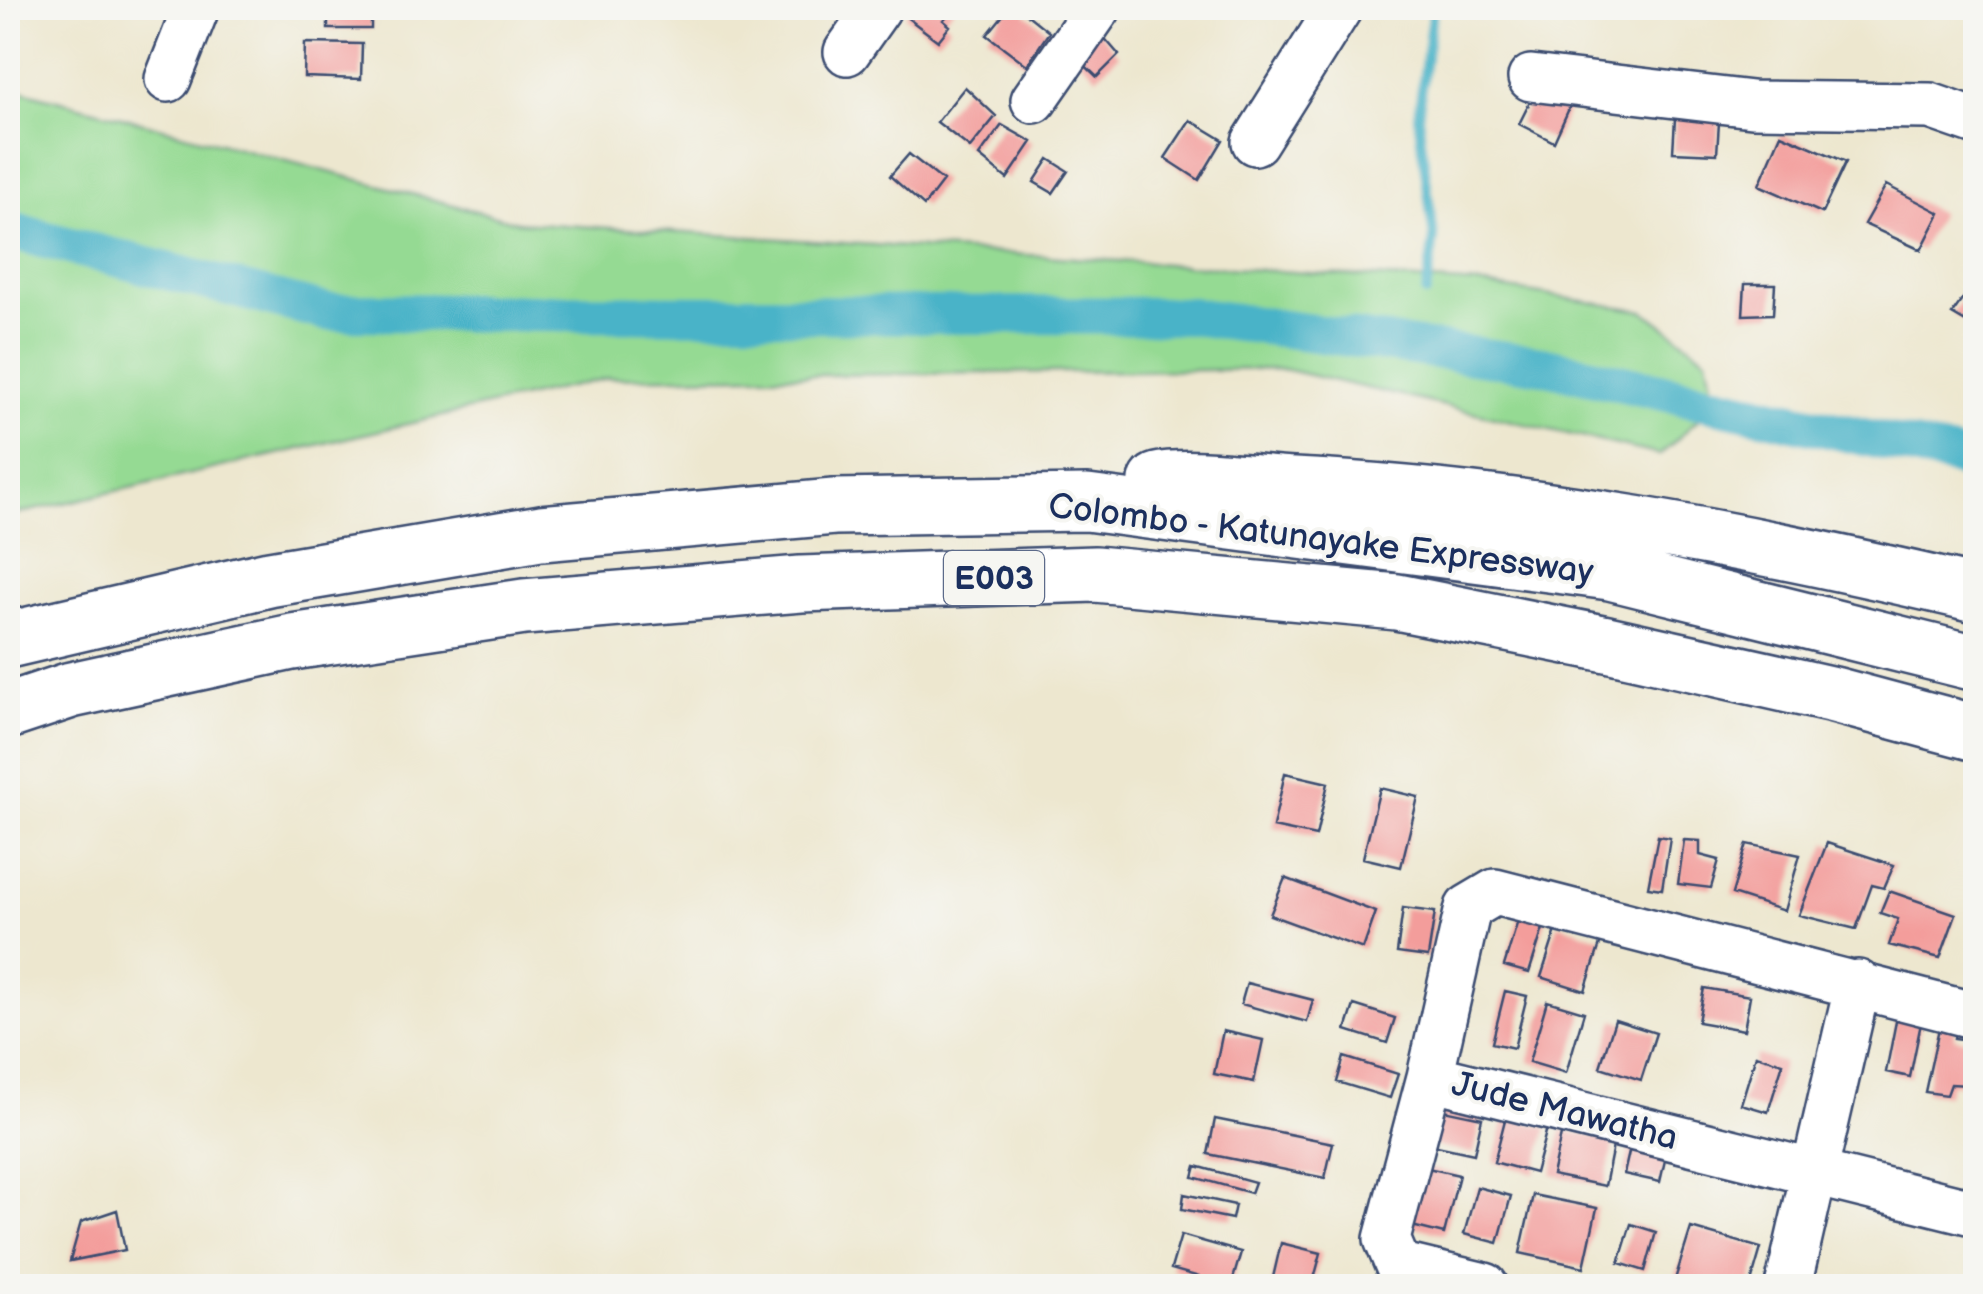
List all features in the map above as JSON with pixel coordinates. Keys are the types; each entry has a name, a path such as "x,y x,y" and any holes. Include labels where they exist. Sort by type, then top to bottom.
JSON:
{"highway":[{"path":"1088,503 1125,488 1164,479 1325,487 1523,506 1840,562 1976,594"},
{"name":"Colombo - Katunayake Expressway","path":"8,640 269,578 540,534 834,508 1088,503 1610,572 1976,662"},
{"name":"Colombo - Katunayake Expressway","path":"8,710 71,690 292,642 524,608 801,584 1095,574 1397,602 1740,674 1976,733"}],"street":[{"path":"168,79 196,8"},
{"path":"847,52 878,8"},
{"path":"1034,100 1098,8"},
{"path":"1255,142 1339,8"},
{"path":"1531,78 1752,104 1930,106 1976,122"},
{"path":"1430,1077 1468,908 1495,892 1976,1016"},
{"path":"1788,1286 1858,984"},
{"name":"Jude Mawatha","path":"1485,1286 1398,1265 1387,1239 1430,1077 1976,1213"}],"green space":[{"path":"8,87 518,222 1478,284 1644,311 1707,358 1716,403 1660,455 1283,369 608,378 8,516"}],"building":[{"path":"328,8 371,8 371,29 328,29"},
{"path":"912,8 955,8 943,20 950,26 938,41 905,16"},
{"path":"1009,8 1019,8 1049,32 1027,65 987,35"},
{"path":"1095,27 1119,55 1097,77 1073,54"},
{"path":"305,43 362,44 361,79 304,77"},
{"path":"965,87 996,116 970,148 937,122"},
{"path":"1535,92 1571,104 1554,142 1519,124"},
{"path":"1676,101 1720,106 1717,154 1673,152"},
{"path":"1190,120 1223,140 1199,180 1165,158"},
{"path":"1002,125 1032,142 1007,179 979,156"},
{"path":"1781,134 1846,162 1822,213 1759,185"},
{"path":"909,154 943,181 924,206 890,176"},
{"path":"1049,159 1068,171 1053,193 1034,182"},
{"path":"1886,185 1940,213 1921,250 1864,224"},
{"path":"1976,280 1976,328 1952,314"},
{"path":"1745,284 1775,284 1773,314 1743,315"},
{"path":"1285,773 1328,783 1316,836 1273,827"},
{"path":"1380,788 1418,797 1401,867 1363,858"},
{"path":"1658,836 1670,838 1662,889 1648,887"},
{"path":"1684,840 1700,841 1700,855 1719,860 1711,888 1678,884"},
{"path":"1827,843 1894,865 1884,888 1872,885 1856,929 1799,915"},
{"path":"1747,844 1800,855 1784,911 1732,894"},
{"path":"1285,878 1376,912 1363,949 1270,915"},
{"path":"1889,891 1956,914 1940,958 1889,945 1898,919 1880,913"},
{"path":"1403,908 1435,912 1428,957 1397,953"},
{"path":"1521,911 1546,919 1529,973 1504,966"},
{"path":"1558,924 1602,938 1585,991 1541,977"},
{"path":"1247,983 1313,1000 1307,1022 1241,1004"},
{"path":"1704,988 1750,996 1744,1030 1698,1022"},
{"path":"1505,991 1527,996 1514,1048 1492,1043"},
{"path":"1547,1001 1584,1012 1566,1073 1529,1062"},
{"path":"1354,1005 1395,1018 1387,1043 1346,1030"},
{"path":"1897,1016 1921,1023 1910,1077 1886,1072"},
{"path":"1941,1019 1956,1022 1954,1038 1976,1041 1968,1085 1951,1084 1947,1095 1925,1092"},
{"path":"1615,1020 1656,1033 1641,1080 1600,1067"},
{"path":"1223,1031 1263,1040 1254,1082 1214,1074"},
{"path":"1756,1055 1783,1063 1768,1112 1741,1104"},
{"path":"1344,1057 1398,1074 1390,1098 1337,1082"},
{"path":"1430,1107 1482,1118 1474,1154 1423,1143"},
{"path":"1506,1116 1547,1128 1535,1173 1494,1162"},
{"path":"1215,1119 1333,1143 1325,1178 1208,1154"},
{"path":"1562,1130 1614,1141 1605,1186 1552,1175"},
{"path":"1632,1139 1668,1147 1660,1182 1624,1174"},
{"path":"1414,1165 1459,1175 1444,1234 1400,1223"},
{"path":"1196,1166 1255,1182 1251,1193 1193,1177"},
{"path":"1477,1187 1511,1196 1498,1243 1464,1234"},
{"path":"1184,1194 1235,1205 1232,1219 1182,1209"},
{"path":"1533,1195 1597,1208 1584,1267 1520,1253"},
{"path":"117,1210 125,1250 70,1261 81,1222"},
{"path":"1631,1224 1656,1232 1645,1271 1619,1263"},
{"path":"1691,1228 1761,1248 1750,1286 1673,1286"},
{"path":"1181,1235 1241,1252 1231,1286 1171,1269"},
{"path":"1281,1243 1321,1253 1312,1286 1271,1286"}],"waterway":[{"path":"1426,293 1434,238 1418,116 1433,8"},
{"path":"8,230 326,312 1192,316 1542,365 1976,462"}]}
